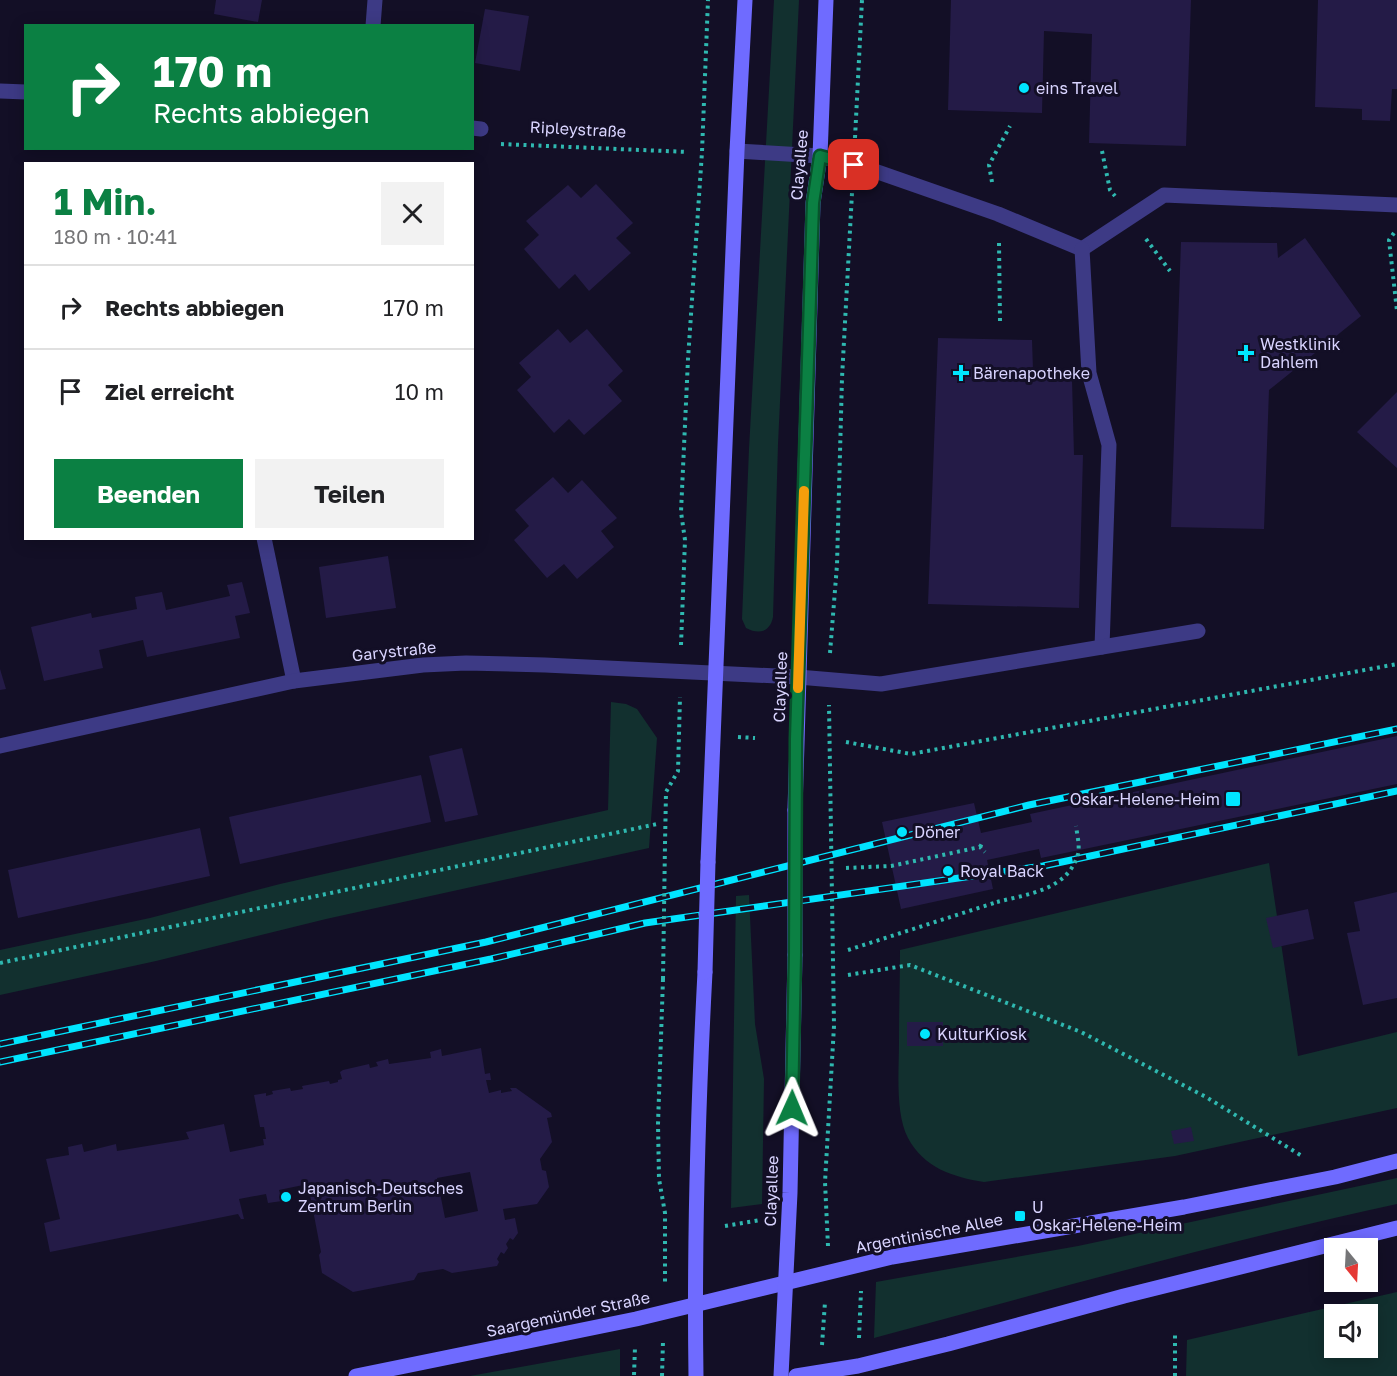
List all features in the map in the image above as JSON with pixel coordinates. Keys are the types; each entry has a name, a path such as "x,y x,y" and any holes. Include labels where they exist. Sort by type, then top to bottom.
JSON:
{"main road":[{"path":"696,1376 695,1305 700,1056 745,0"},
{"name":"Clayallee","path":"781,1376 786,1282 795,955 798,677 813,203 820,156 826,0"},
{"name":"Argentinische Allee","path":"786,1282 892,1257 1184,1207 1335,1177 1397,1161"},
{"path":"796,1376 858,1366 948,1344 1124,1296 1397,1228"},
{"name":"Saargemünder Straße","path":"356,1376 409,1371 786,1282"}],"street":[{"path":"373,24 375,0"},
{"path":"0,91 24,92"},
{"path":"737,151 820,156 854,165 998,214 1082,249"},
{"path":"1082,249 1164,195 1397,205"},
{"path":"1082,249 1089,373 1109,446 1102,647"},
{"path":"264,540 294,681"},
{"name":"Garystraße","path":"0,746 294,681 423,665 466,663 715,673 881,684 1198,631"}],"path":[{"path":"683,606 686,540 681,512 708,0"},
{"path":"832,620 837,566 842,378 862,0"},
{"path":"1000,321 998,214 989,165 1010,126"},
{"name":"Ripleystraße","path":"477,129 492,143 688,152"},
{"path":"1102,152 1110,190 1116,198"},
{"path":"1397,230 1389,240 1397,311"},
{"path":"1144,236 1170,271"},
{"path":"846,742 911,754 1397,664"},
{"path":"737,737 755,738"},
{"path":"665,1213 659,1179 658,1124 666,792 678,771 679,751"},
{"path":"825,1182 834,1026 829,757"},
{"path":"0,963 657,824"},
{"path":"848,950 997,902 1049,888 1070,871 1079,852 1076,826"},
{"path":"980,847 983,841"},
{"path":"980,847 985,852"},
{"path":"846,868 891,866 980,847"},
{"path":"848,975 910,965 1081,1032 1206,1097 1335,1177"},
{"path":"725,1226 765,1220"},
{"path":"859,1342 861,1284"},
{"path":"1175,1332 1175,1376"},
{"path":"634,1376 635,1347"}],"green space":[{"path":"774,0 799,0 778,444 773,617 767,629 759,632 746,628 742,619"},
{"path":"611,702 626,704 637,709 657,738 649,848 326,919 156,961 0,995 0,950 150,918 280,884 608,810"},
{"path":"1269,863 1298,1056 1397,1032 1397,1108 1175,1156 984,1182 951,1174 922,1157 908,1138 899,1104 900,950"},
{"path":"749,895 755,1024 764,1079 762,1204 731,1208 736,896"},
{"path":"1397,1178 1397,1204 1200,1251 874,1338 876,1282 1078,1246"},
{"path":"1397,1292 1397,1376 1186,1376 1187,1340 1324,1309 1324,1358 1378,1358 1378,1304 1344,1304"},
{"path":"620,1349 620,1376 470,1376"}],"building":[{"path":"216,0 262,0 258,22 214,14"},
{"path":"951,0 1191,0 1186,146 1089,143 1092,34 1044,31 1042,113 948,110"},
{"path":"1318,0 1397,0 1397,89 1392,89 1390,121 1362,120 1362,109 1315,107"},
{"path":"485,9 529,16 520,71 475,63"},
{"path":"596,184 633,223 616,238 631,253 589,291 575,274 559,289 524,249 539,235 526,221 568,185 581,198"},
{"name":"Westklinik Dahlem","path":"1305,238 1361,316 1269,390 1264,529 1171,527 1181,242 1277,243 1278,258"},
{"path":"558,329 570,343 587,329 623,371 608,385 622,401 584,435 569,419 554,433 517,390 531,377 519,363"},
{"path":"938,338 1032,340 1033,370 1058,380 1072,380 1074,455 1083,455 1079,608 928,604"},
{"path":"1397,392 1397,468 1357,432"},
{"path":"553,477 568,493 582,480 617,518 601,531 614,547 577,579 564,564 547,578 514,540 529,526 515,510"},
{"path":"388,556 396,608 326,618 319,567"},
{"path":"242,582 250,613 235,616 240,638 147,657 143,640 99,650 103,668 44,681 31,627 91,613 92,618 137,609 135,597 162,592 166,610 230,596 227,585"},
{"path":"0,669 6,689 0,690"},
{"path":"1397,736 1397,784 1041,858 1039,849 987,860 993,889 901,909 882,822 974,803 981,833 1032,822 1030,814"},
{"path":"462,748 478,815 445,822 429,756"},
{"path":"421,775 431,822 240,864 229,817"},
{"path":"200,828 210,876 18,918 8,870"},
{"path":"1397,892 1397,998 1363,1005 1347,933 1360,931 1354,902"},
{"path":"1308,909 1314,939 1273,948 1266,918"},
{"name":"KulturKiosk","path":"907,1022 943,1022 943,1046 907,1046"},
{"path":"481,1048 485,1074 490,1073 491,1080 486,1080 489,1093 501,1090 501,1093 512,1091 510,1088 516,1088 551,1113 552,1117 547,1118 552,1142 540,1159 542,1170 546,1171 549,1187 537,1204 503,1209 505,1220 515,1218 518,1233 506,1244 508,1248 504,1254 501,1252 497,1259 499,1262 497,1266 452,1273 443,1269 418,1273 414,1280 353,1292 322,1273 319,1255 321,1252 308,1184 279,1190 282,1201 268,1203 266,1194 239,1199 244,1219 241,1219 238,1214 50,1252 44,1223 60,1219 46,1159 69,1155 68,1147 82,1144 84,1152 116,1144 117,1151 189,1139 186,1132 224,1124 230,1152 264,1145 263,1139 266,1139 264,1127 260,1127 254,1095 266,1093 266,1096 273,1094 272,1091 290,1088 291,1091 303,1089 302,1086 329,1081 330,1084 338,1082 342,1079 340,1072 343,1070 369,1064 370,1068 378,1066 376,1062 388,1059 389,1064 431,1058 430,1052 441,1049 442,1056","holes":["470,1172 478,1211 445,1218 437,1178"]},
{"path":"1191,1127 1194,1141 1174,1144 1171,1131"}],"railway":[{"path":"0,1044 486,942 1029,805 1397,729"},
{"path":"0,1062 491,959 645,923 1043,866 1397,791"}],"slow traffic":[{"path":"798,688 804,491"}],"place":[{"name":"eins Travel","path":"1024,88"},
{"name":"Westklinik Dahlem","path":"1246,353"},
{"name":"Bärenapotheke","path":"961,373"},
{"name":"Oskar-Helene-Heim","path":"1233,799"},
{"name":"Döner","path":"902,832"},
{"name":"Royal Back","path":"948,871"},
{"name":"KulturKiosk","path":"925,1034"},
{"name":"Japanisch-Deutsches Zentrum Berlin","path":"286,1197"},
{"name":"U Oskar-Helene-Heim","path":"1020,1216"}],"route":[{"path":"792,1108 796,739 813,203 820,156 854,165"}]}
